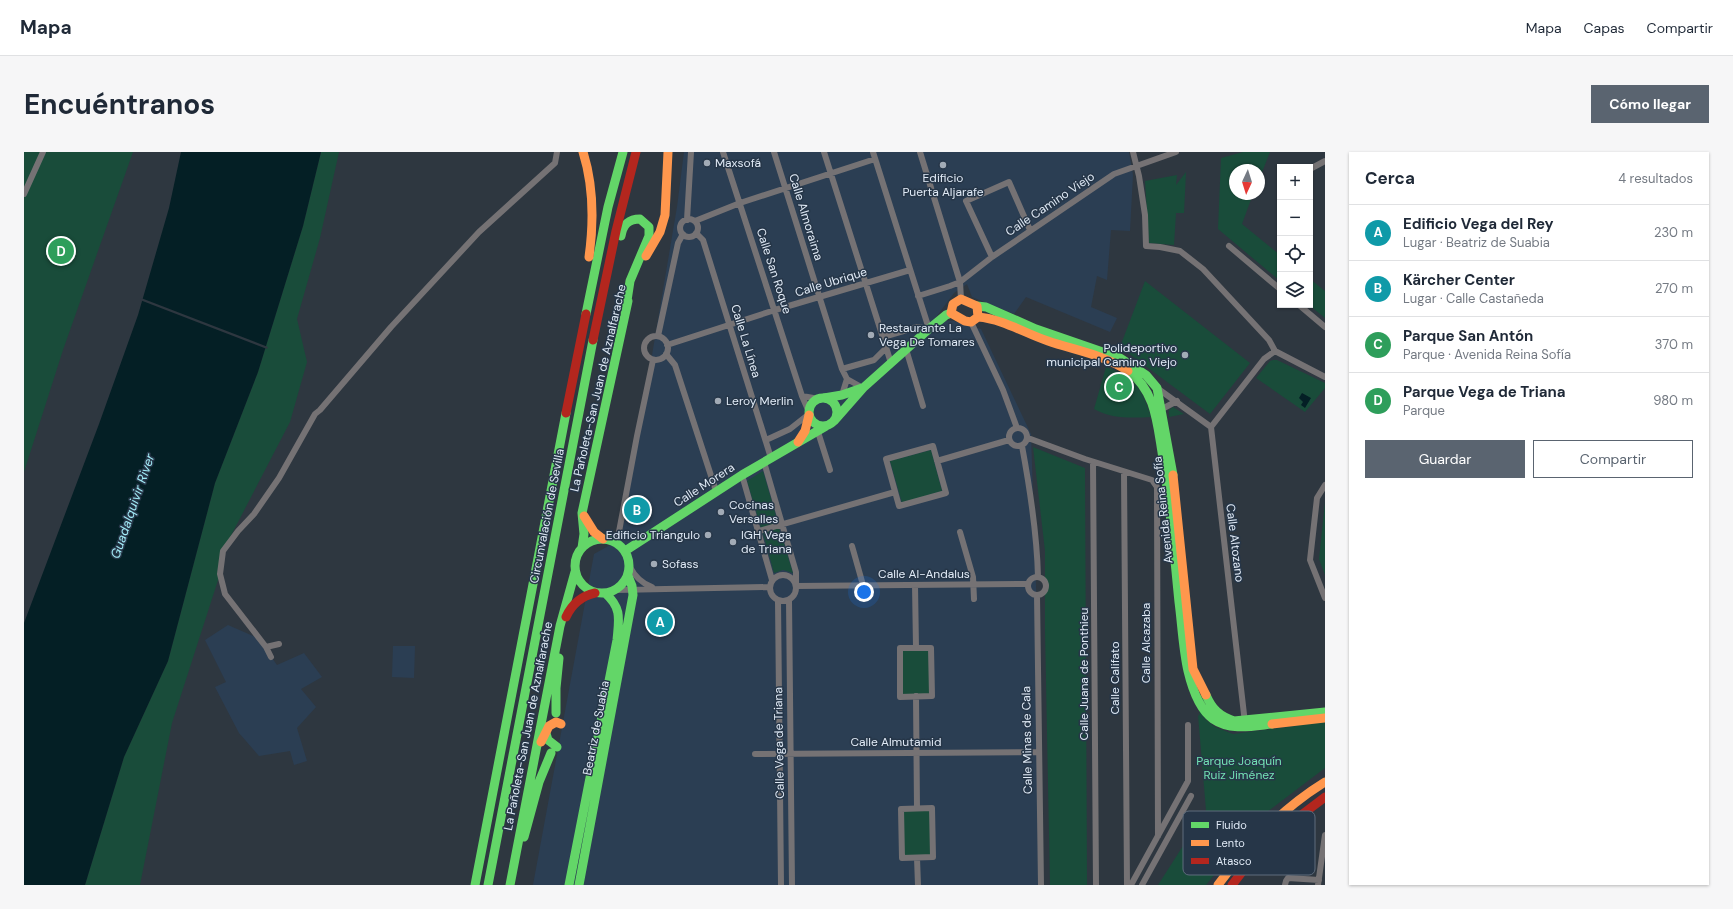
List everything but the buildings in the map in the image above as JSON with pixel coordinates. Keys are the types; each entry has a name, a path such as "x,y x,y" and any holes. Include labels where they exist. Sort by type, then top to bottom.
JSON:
{"main road":[{"path":"583,152 591,185 593,217 591,251 581,304 583,327"},
{"name":"Circunvalación de Sevilla","path":"475,885 606,213 623,152"},
{"name":"Circunvalación de Sevilla","path":"488,885 616,231 636,152"},
{"name":"La Pañoleta-San Juan de Aznalfarache","path":"651,247 659,213 663,152"},
{"name":"La Pañoleta-San Juan de Aznalfarache","path":"582,548 584,534 582,513 626,307 636,277 657,237 666,208 668,152"},
{"path":"599,316 611,285 624,226 630,220 640,219 649,227 648,236 628,282 626,307"},
{"path":"977,306 974,319 965,321 951,313 954,301 961,299 977,306 986,307 1036,329 1120,358 1132,364 1146,375 1157,388"},
{"name":"Calle Morera","path":"625,551 716,491 830,424 863,388 928,329 946,315 951,313"},
{"name":"Avenida Reina Sofía","path":"974,319 987,317 1036,337 1117,364 1132,373 1143,383 1152,398 1158,411 1187,671 1205,711 1220,724 1233,727 1245,723 1325,712"},
{"path":"1143,383 1151,388 1157,388"},
{"name":"Calle Morera","path":"820,399 842,396 863,388"},
{"path":"1157,388 1154,393 1158,411"},
{"path":"798,442 805,431 809,414 813,402 820,399 831,401 836,407 837,414 830,424 816,424 809,414"},
{"path":"582,513 598,536 619,545 625,551 629,559 629,572 623,584 616,590 605,594 595,593 582,585 575,572 575,562 582,548 594,540 607,540"},
{"name":"La Pañoleta-San Juan de Aznalfarache","path":"511,885 528,787 560,626 575,572"},
{"name":"Beatriz de Suabia","path":"579,885 633,595 629,572"},
{"name":"La Pañoleta-San Juan de Aznalfarache","path":"511,885 545,732 563,624 573,604 586,594 595,593"},
{"name":"Beatriz de Suabia","path":"569,885 617,640 619,615 615,601 605,594"},
{"path":"556,712 556,688 560,640"},
{"path":"515,869 539,782 554,750 551,744 546,740 546,696"},
{"name":"Avenida Reina Sofía","path":"1245,723 1325,718"},
{"path":"528,787 533,776 541,738 549,726 556,722 561,724"},
{"path":"1284,811 1325,782"},
{"path":"1306,811 1325,797"},
{"path":"1218,885 1225,875"},
{"path":"1232,885 1240,875"}],"street":[{"path":"24,194 43,152"},
{"path":"271,657 266,647 225,594 220,574 223,551 238,531 254,514 279,478 315,414 391,327 479,232 555,163 557,152"},
{"path":"687,220 691,152"},
{"name":"Calle San Roque","path":"723,152 809,414"},
{"name":"Calle Almoraima","path":"774,152 842,369 847,379"},
{"path":"824,152 891,363"},
{"path":"873,152 928,329 917,327 883,337"},
{"path":"920,152 960,282 961,299"},
{"path":"1133,152 1135,166 1139,176 1145,215 1146,246 1180,251 1203,269 1269,340 1275,351 1325,377"},
{"name":"Calle Camino Viejo","path":"918,296 960,282 1030,230 1114,174 1176,152"},
{"path":"658,336 678,243 683,234 680,226 683,222 687,220 695,221 740,203 875,159"},
{"path":"1313,167 1325,161"},
{"path":"992,257 966,200 1009,182 1030,230"},
{"path":"683,234 691,236 696,233 698,227 695,221"},
{"name":"Calle La Línea","path":"696,233 703,240 766,440 768,460 781,525 796,572 796,585"},
{"path":"1229,246 1277,286"},
{"name":"Calle Ubrique","path":"667,345 775,310 910,270"},
{"path":"1303,308 1325,327"},
{"path":"974,319 1017,428 1026,432 1028,438 1022,446 1036,530 1038,576"},
{"path":"658,336 664,339 667,345 666,354 661,359 653,360 646,356 643,346 647,339 658,336"},
{"path":"842,369 874,360 886,348"},
{"path":"906,349 924,406"},
{"path":"1157,388 1211,427 1264,359 1275,351"},
{"path":"666,354 675,365 716,491"},
{"path":"607,540 618,537 653,360"},
{"path":"842,396 847,379 863,388"},
{"path":"802,396 820,399"},
{"path":"1158,411 1177,401"},
{"path":"766,440 790,429 809,414"},
{"name":"Calle Altozano","path":"1211,427 1245,723"},
{"path":"1017,428 1010,432 1009,440 1013,445 1022,446"},
{"path":"818,432 830,470"},
{"name":"Calle Alcazaba","path":"1028,438 1093,462 1152,480 1157,487 1158,836"},
{"path":"937,461 1009,440"},
{"path":"933,446 937,461 946,493 899,506 886,459 933,446"},
{"name":"Calle Juana de Ponthieu","path":"1093,462 1096,885"},
{"name":"Calle Califato","path":"1124,472 1127,885"},
{"path":"742,475 772,580"},
{"path":"1325,485 1317,498 1310,560 1325,598"},
{"path":"759,531 895,492"},
{"path":"960,532 974,584 974,599"},
{"path":"852,546 863,585"},
{"path":"629,572 645,585 656,588"},
{"path":"779,575 786,575 793,580 796,585 795,594 789,600 778,601 772,596 769,588 772,580 779,575"},
{"path":"1038,576 1043,579 1047,586 1044,592 1037,595 1030,591 1028,584 1031,579 1038,576"},
{"name":"Calle Al-Andalus","path":"796,585 1028,584"},
{"path":"915,585 916,648"},
{"path":"616,590 656,588 769,588"},
{"name":"Calle Minas de Cala","path":"1037,595 1041,885"},
{"name":"Calle Vega de Triana","path":"789,600 792,885"},
{"name":"Calle Vega de Triana","path":"778,601 781,885"},
{"path":"266,647 279,644"},
{"path":"900,648 916,648 931,648 932,696 900,697 900,648"},
{"path":"916,696 917,808"},
{"path":"1131,885 1188,781 1188,724"},
{"name":"Calle Almutamid","path":"755,754 1038,752"},
{"path":"1142,885 1191,796"},
{"path":"917,808 932,808 933,857 902,858 901,809 917,808"},
{"path":"1285,885 1288,878 1318,883 1325,835"},
{"path":"918,858 918,885"}],"shaded area":[{"path":"684,152 1129,152 1133,175 1130,231 1111,230 1107,280 1097,276 1091,307 1117,318 1110,332 1026,297 1014,314 972,297 967,284 954,293 934,320 954,321 981,329 1031,434 1037,616 1040,885 533,885 594,554 621,539 677,207"},
{"path":"228,625 258,638 277,665 304,653 322,677 301,689 316,707 297,728 307,761 294,765 290,751 259,756 239,733 215,687 226,682 205,640"},
{"path":"393,646 415,646 414,678 392,677"}],"green space":[{"path":"24,152 133,152 63,350 24,472"},
{"path":"321,152 339,152 320,238 297,319 307,362 290,422 223,551 220,574 172,723 140,885 85,885 124,757 168,661 215,483 258,372 303,226"},
{"path":"1243,152 1270,152 1265,165 1229,164 1229,200 1251,200 1242,224 1277,253 1277,278 1218,229 1221,158"},
{"path":"1186,172 1184,213 1176,213 1174,245 1149,243 1145,181 1177,175 1176,185"},
{"name":"Polideportivo municipal Camino Viejo","path":"1145,281 1250,363 1210,414 1120,347"},
{"path":"1313,281 1325,291 1325,318 1313,308"},
{"path":"1277,360 1325,383 1325,388 1305,412 1256,378 1270,361"},
{"path":"1106,367 1124,375 1136,385 1145,399 1151,417 1129,418 1114,416 1107,415 1094,409"},
{"path":"1173,407 1184,414 1169,417 1169,410"},
{"path":"1033,447 1085,468 1087,885 1050,885 1045,551"},
{"path":"931,450 942,491 902,503 890,461"},
{"path":"763,471 778,523 761,528 747,481"},
{"path":"1325,502 1325,575 1319,559"},
{"path":"779,528 793,573 783,570 774,573 763,533"},
{"path":"929,649 930,694 903,695 902,650"},
{"name":"Parque Joaquín Ruiz Jiménez","path":"1200,711 1205,719 1215,727 1233,734 1295,726 1325,720 1325,768 1268,811 1205,811 1198,715 1199,716"},
{"path":"903,810 930,810 931,855 904,855"},
{"name":"Parque Joaquín Ruiz Jiménez","path":"1183,846 1183,875 1214,875 1206,885 1158,885"}],"water":[{"name":"Guadalquivir River","path":"181,152 321,152 303,226 258,372 215,483 168,661 124,757 85,885 24,885 24,623 99,424 138,315 169,208"},
{"path":"1302,393 1311,398 1305,408 1301,405 1303,402 1299,398"}],"pier":[{"path":"141,298 268,347 267,349 140,300"}],"traffic: fast":[{"path":"586,314 608,207 623,152"},
{"path":"621,236 627,223 632,220 640,219 649,227 649,236 630,281 626,307"},
{"path":"582,548 584,534 582,513 628,301"},
{"path":"977,306 986,307 1036,329 1120,358 1146,375 1157,388 1173,475"},
{"path":"834,421 863,388 929,329 946,315 951,313"},
{"path":"488,885 593,340"},
{"path":"1128,371 1144,387 1156,418 1172,527 1185,654 1194,691 1200,704 1208,715 1220,723 1242,727 1272,724"},
{"path":"824,398 842,395 862,388"},
{"path":"823,398 833,402 837,412 833,422 823,426 813,422 809,412 813,402 823,398"},
{"path":"475,885 566,413"},
{"path":"625,551 742,475 826,426"},
{"path":"597,539 607,539 617,543 625,551 629,561 629,566 629,571 625,581 617,589 607,593 597,593 587,589 579,581 575,571 575,561 579,551 587,543 597,539"},
{"path":"510,885 560,626 575,572"},
{"path":"579,885 633,595 632,586 628,576"},
{"path":"569,885 617,640 619,620 617,609 605,593"},
{"path":"556,713 556,688 559,658"},
{"path":"1206,695 1217,711 1224,717 1234,721 1325,712"},
{"path":"545,730 548,740 557,747"},
{"path":"524,837 539,782 551,753"}],"traffic: slow":[{"path":"583,152 587,165 592,204 592,230 589,257"},
{"path":"646,256 660,232 665,215 668,152"},
{"path":"961,299 977,306 978,317 971,322 965,321 951,313 953,304 961,299"},
{"path":"978,317 996,320 1039,338 1099,357 1119,365 1128,371"},
{"path":"798,442 805,431 809,415"},
{"path":"1173,475 1193,669 1206,695"},
{"path":"584,516 594,532 603,539"},
{"path":"1272,724 1325,718"},
{"path":"541,742 549,726 556,722 561,724"},
{"path":"1286,811 1309,792 1325,782"},
{"path":"1218,885 1225,875"}],"traffic: jam":[{"path":"593,340 616,231 636,152"},
{"path":"566,413 586,314"},
{"path":"566,617 571,608 581,598 595,593"},
{"path":"1306,811 1325,797"},
{"path":"1232,885 1240,875"}],"place":[{"name":"Maxsofá","path":"707,163"},
{"name":"Edificio Puerta Aljarafe","path":"943,165"},
{"name":"Parque Vega de Triana","path":"61,251"},
{"name":"Restaurante La Vega De Tomares","path":"871,335"},
{"name":"Polideportivo municipal Camino Viejo","path":"1185,355"},
{"name":"Parque San Antón","path":"1119,387"},
{"name":"Leroy Merlin","path":"718,401"},
{"name":"Kärcher Center","path":"637,510"},
{"name":"Cocinas Versalles","path":"721,512"},
{"name":"Edificio Triangulo","path":"708,535"},
{"name":"IGH Vega de Triana","path":"733,542"},
{"name":"Sofass","path":"654,564"},
{"name":"Edificio Vega del Rey","path":"660,622"}]}
